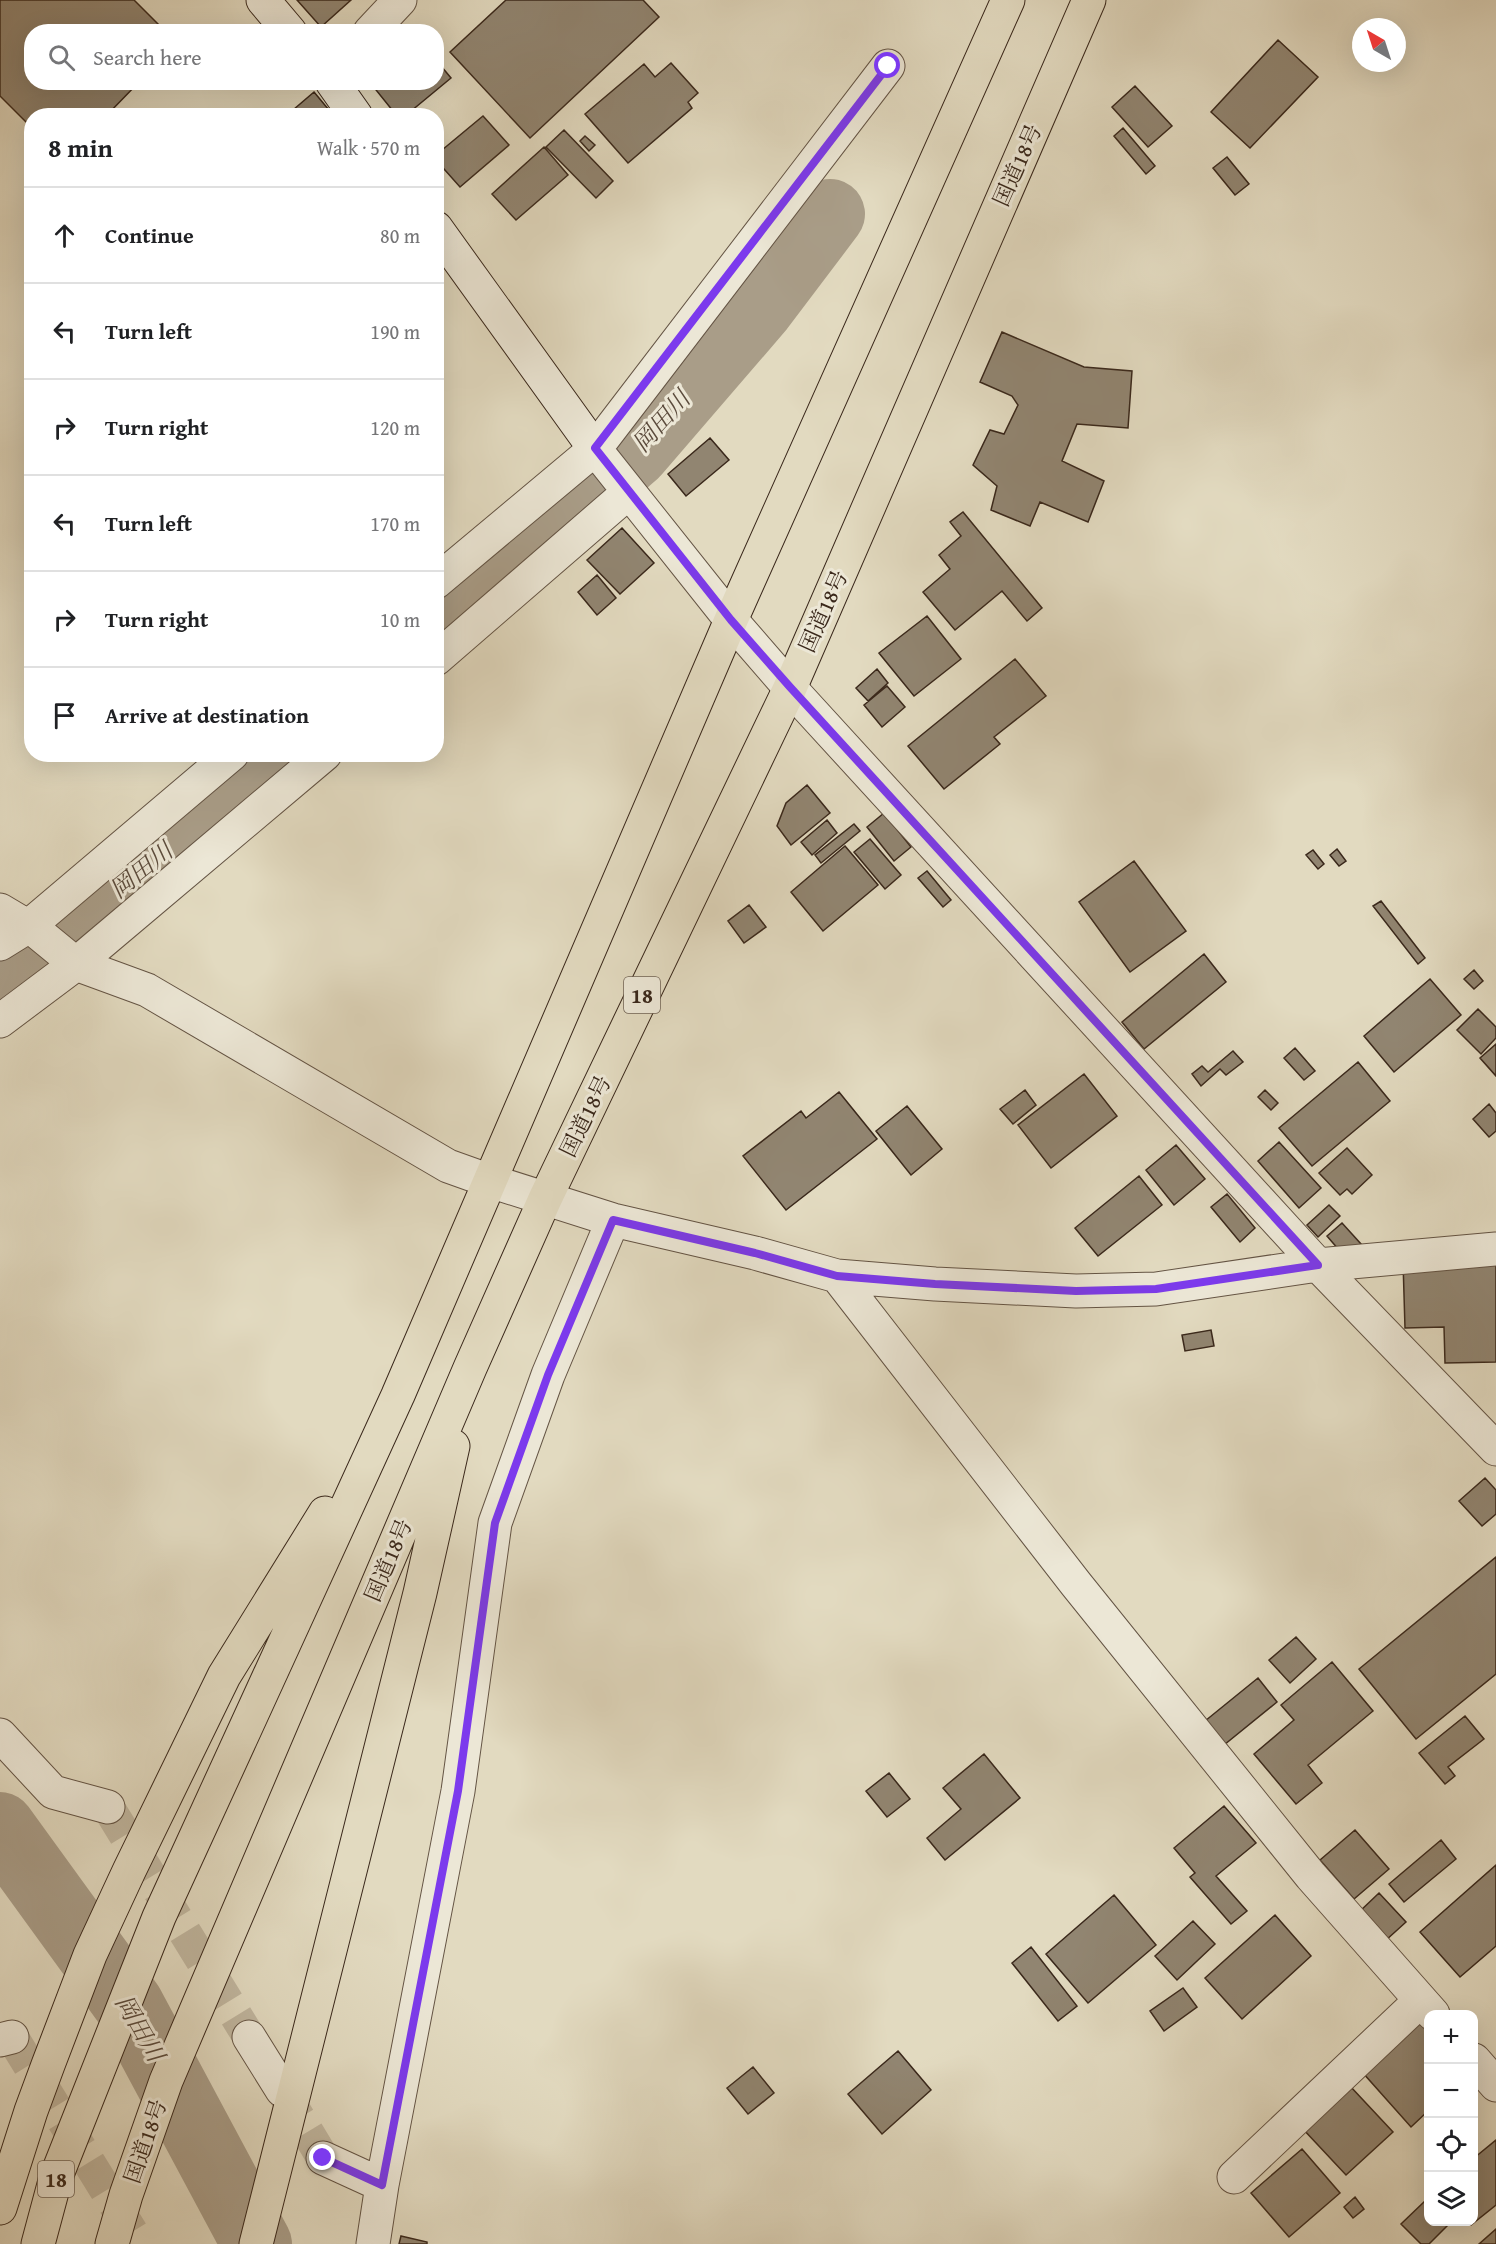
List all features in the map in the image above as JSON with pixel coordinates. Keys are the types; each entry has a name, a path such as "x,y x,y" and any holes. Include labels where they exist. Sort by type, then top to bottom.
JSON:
{"highway":[{"name":"18","path":"38,2244 56,2177 159,1917 398,1395 731,620 1008,0"},
{"name":"国道18号","path":"112,2244 126,2195 166,2081 470,1368 545,1199 790,687 1089,0"},
{"path":"256,2244 420,1593 470,1368"},
{"path":"0,2208 27,2120 90,1955 224,1676 398,1395"}],"street":[{"path":"263,0 283,24"},
{"path":"378,24 400,0"},
{"path":"444,575 595,448 888,66"},
{"path":"338,90 350,108"},
{"path":"444,239 595,448 731,620 1318,1265 1496,1449"},
{"path":"444,652 625,487"},
{"path":"0,944 33,929 223,762"},
{"path":"0,1021 71,960 315,762"},
{"path":"0,910 33,929 71,960 147,990 448,1166 613,1220 755,1253 837,1276 1076,1291 1134,1290 1156,1289 1318,1265 1496,1249"},
{"path":"373,2244 382,2185 458,1791 495,1523 548,1375 613,1220"},
{"path":"837,1276 1076,1584 1311,1876 1426,2008 1234,2177"},
{"path":"0,1735 53,1792 108,1807"},
{"path":"249,2037 282,2090"},
{"path":"1477,2064 1496,2085"},
{"path":"323,2158 382,2185"}],"building":[{"path":"0,0 134,0 158,24 24,24 24,90 131,90 114,108 24,108 24,120 0,96"},
{"path":"297,0 351,0 324,24 318,24"},
{"path":"506,0 643,0 659,17 530,138 450,52"},
{"path":"1278,40 1318,77 1250,148 1211,112"},
{"path":"671,63 698,93 688,102 692,108 628,163 585,114 644,64 655,77"},
{"path":"444,70 451,78 444,84"},
{"path":"1135,86 1172,126 1148,147 1112,107"},
{"path":"376,90 436,90 415,108 391,108"},
{"path":"314,92 327,108 295,108"},
{"path":"483,116 509,145 460,187 444,169 444,148"},
{"path":"1123,128 1155,166 1146,174 1114,136"},
{"path":"564,130 613,181 596,198 546,147"},
{"path":"585,136 595,145 589,151 580,141"},
{"path":"544,147 568,175 516,220 492,194"},
{"path":"1227,157 1249,184 1235,195 1213,168"},
{"path":"1002,332 1084,367 1132,371 1128,428 1077,424 1062,461 1104,481 1088,522 1040,502 1030,526 991,510 997,486 973,465 990,430 1004,434 1018,405 1012,396 980,382"},
{"path":"710,438 729,460 686,496 668,474"},
{"path":"963,512 1042,608 1027,621 1002,591 955,630 923,592 950,569 939,555 961,536 950,522"},
{"path":"622,528 654,563 620,594 587,560"},
{"path":"597,575 616,598 597,615 578,592"},
{"path":"927,616 961,659 914,696 879,653"},
{"path":"1015,659 1046,696 994,737 1000,744 944,789 908,746"},
{"path":"877,669 888,683 868,701 856,688"},
{"path":"887,686 905,707 882,727 864,705"},
{"path":"807,785 830,813 791,845 777,826 786,803"},
{"path":"884,813 911,847 894,861 867,827"},
{"path":"827,820 837,833 812,855 801,842"},
{"path":"854,824 860,831 821,863 815,855"},
{"path":"870,839 901,875 885,889 854,852"},
{"path":"845,846 878,885 823,931 791,892"},
{"path":"1337,849 1346,861 1339,866 1330,855"},
{"path":"1313,850 1324,864 1318,869 1306,855"},
{"path":"1134,861 1186,931 1130,972 1079,902"},
{"path":"927,871 951,900 943,907 918,878"},
{"path":"1381,901 1425,958 1418,964 1373,906"},
{"path":"749,905 766,927 744,943 728,921"},
{"path":"1204,954 1226,982 1144,1049 1122,1022"},
{"path":"1474,970 1483,981 1474,989 1464,979"},
{"path":"1430,979 1461,1015 1394,1072 1364,1036"},
{"path":"1478,1009 1496,1027 1496,1038 1481,1054 1457,1030"},
{"path":"1496,1044 1496,1076 1480,1058"},
{"path":"1295,1048 1315,1071 1304,1080 1284,1058"},
{"path":"1233,1051 1243,1062 1226,1075 1220,1069 1201,1086 1192,1074 1202,1066 1208,1072"},
{"path":"1358,1062 1390,1101 1312,1166 1279,1128"},
{"path":"1084,1074 1117,1116 1051,1168 1018,1125"},
{"path":"1025,1090 1036,1105 1013,1124 1000,1109"},
{"path":"1265,1090 1278,1103 1271,1110 1258,1097"},
{"path":"839,1092 877,1139 786,1210 743,1156 801,1111 806,1118"},
{"path":"1489,1104 1496,1113 1496,1131 1489,1137 1473,1119"},
{"path":"907,1106 942,1149 911,1175 876,1131"},
{"path":"1279,1142 1321,1188 1299,1208 1258,1161"},
{"path":"1176,1145 1205,1179 1174,1205 1146,1170"},
{"path":"1347,1148 1372,1175 1352,1194 1347,1189 1340,1195 1319,1173"},
{"path":"1139,1176 1162,1205 1098,1256 1075,1228"},
{"path":"1227,1194 1255,1228 1240,1242 1211,1207"},
{"path":"1329,1205 1340,1216 1318,1237 1307,1225"},
{"path":"1342,1223 1361,1244 1345,1257 1327,1236"},
{"path":"1496,1258 1496,1362 1445,1363 1444,1327 1405,1328 1403,1261"},
{"path":"1211,1330 1214,1346 1185,1351 1182,1335"},
{"path":"1485,1478 1496,1490 1496,1514 1482,1526 1459,1501"},
{"path":"1496,1557 1496,1674 1416,1739 1359,1669"},
{"path":"1296,1637 1316,1659 1290,1683 1269,1660"},
{"path":"1332,1662 1373,1711 1308,1765 1322,1783 1296,1804 1254,1754 1294,1720 1281,1705"},
{"path":"1258,1678 1277,1702 1224,1745 1205,1721"},
{"path":"1465,1716 1484,1739 1448,1767 1455,1776 1445,1784 1419,1753"},
{"path":"984,1754 1020,1798 945,1860 927,1838 961,1809 943,1788"},
{"path":"889,1773 910,1799 887,1817 866,1791"},
{"path":"1224,1806 1256,1843 1216,1876 1247,1911 1231,1924 1190,1877 1195,1873 1174,1848"},
{"path":"1355,1830 1389,1869 1354,1899 1320,1860"},
{"path":"1441,1840 1456,1859 1404,1902 1389,1884"},
{"path":"1496,1865 1496,1946 1460,1977 1420,1932"},
{"path":"1379,1893 1406,1922 1385,1941 1358,1913"},
{"path":"1114,1895 1156,1945 1088,2003 1046,1954"},
{"path":"1275,1915 1311,1956 1242,2019 1205,1978"},
{"path":"1193,1921 1215,1944 1177,1980 1155,1956"},
{"path":"1031,1947 1077,2006 1058,2021 1012,1963"},
{"path":"1183,1988 1197,2007 1164,2031 1150,2011"},
{"path":"1420,2022 1424,2027 1424,2115 1411,2127 1363,2073"},
{"path":"898,2051 931,2090 882,2134 848,2094"},
{"path":"753,2067 774,2093 748,2114 727,2088"},
{"path":"1350,2086 1393,2132 1346,2175 1303,2129"},
{"path":"1496,2140 1496,2205 1478,2219 1478,2172 1478,2155"},
{"path":"1302,2149 1340,2193 1289,2237 1251,2193"},
{"path":"1355,2197 1364,2209 1353,2218 1344,2207"},
{"path":"1424,2202 1424,2226 1447,2226 1429,2244 1421,2244 1401,2224"},
{"path":"1496,2229 1496,2244 1479,2244"},
{"path":"401,2236 427,2242 427,2244 399,2244"}],"waterway":[{"name":"岡田川","path":"444,618 635,452 759,308 830,214"},
{"name":"岡田川","path":"0,986 82,922 272,762"},
{"name":"岡田川","path":"0,1827 129,2005 257,2244"}],"tunnel":[{"path":"108,1807 249,2037"},
{"path":"12,2037 139,2244"},
{"path":"282,2090 323,2158"}],"route":[{"path":"323,2158 382,2185 458,1791 495,1523 548,1375 613,1220 755,1253 837,1276 935,1284 1076,1291 1156,1289 1318,1265 790,687 731,620 595,448 888,66"}]}
